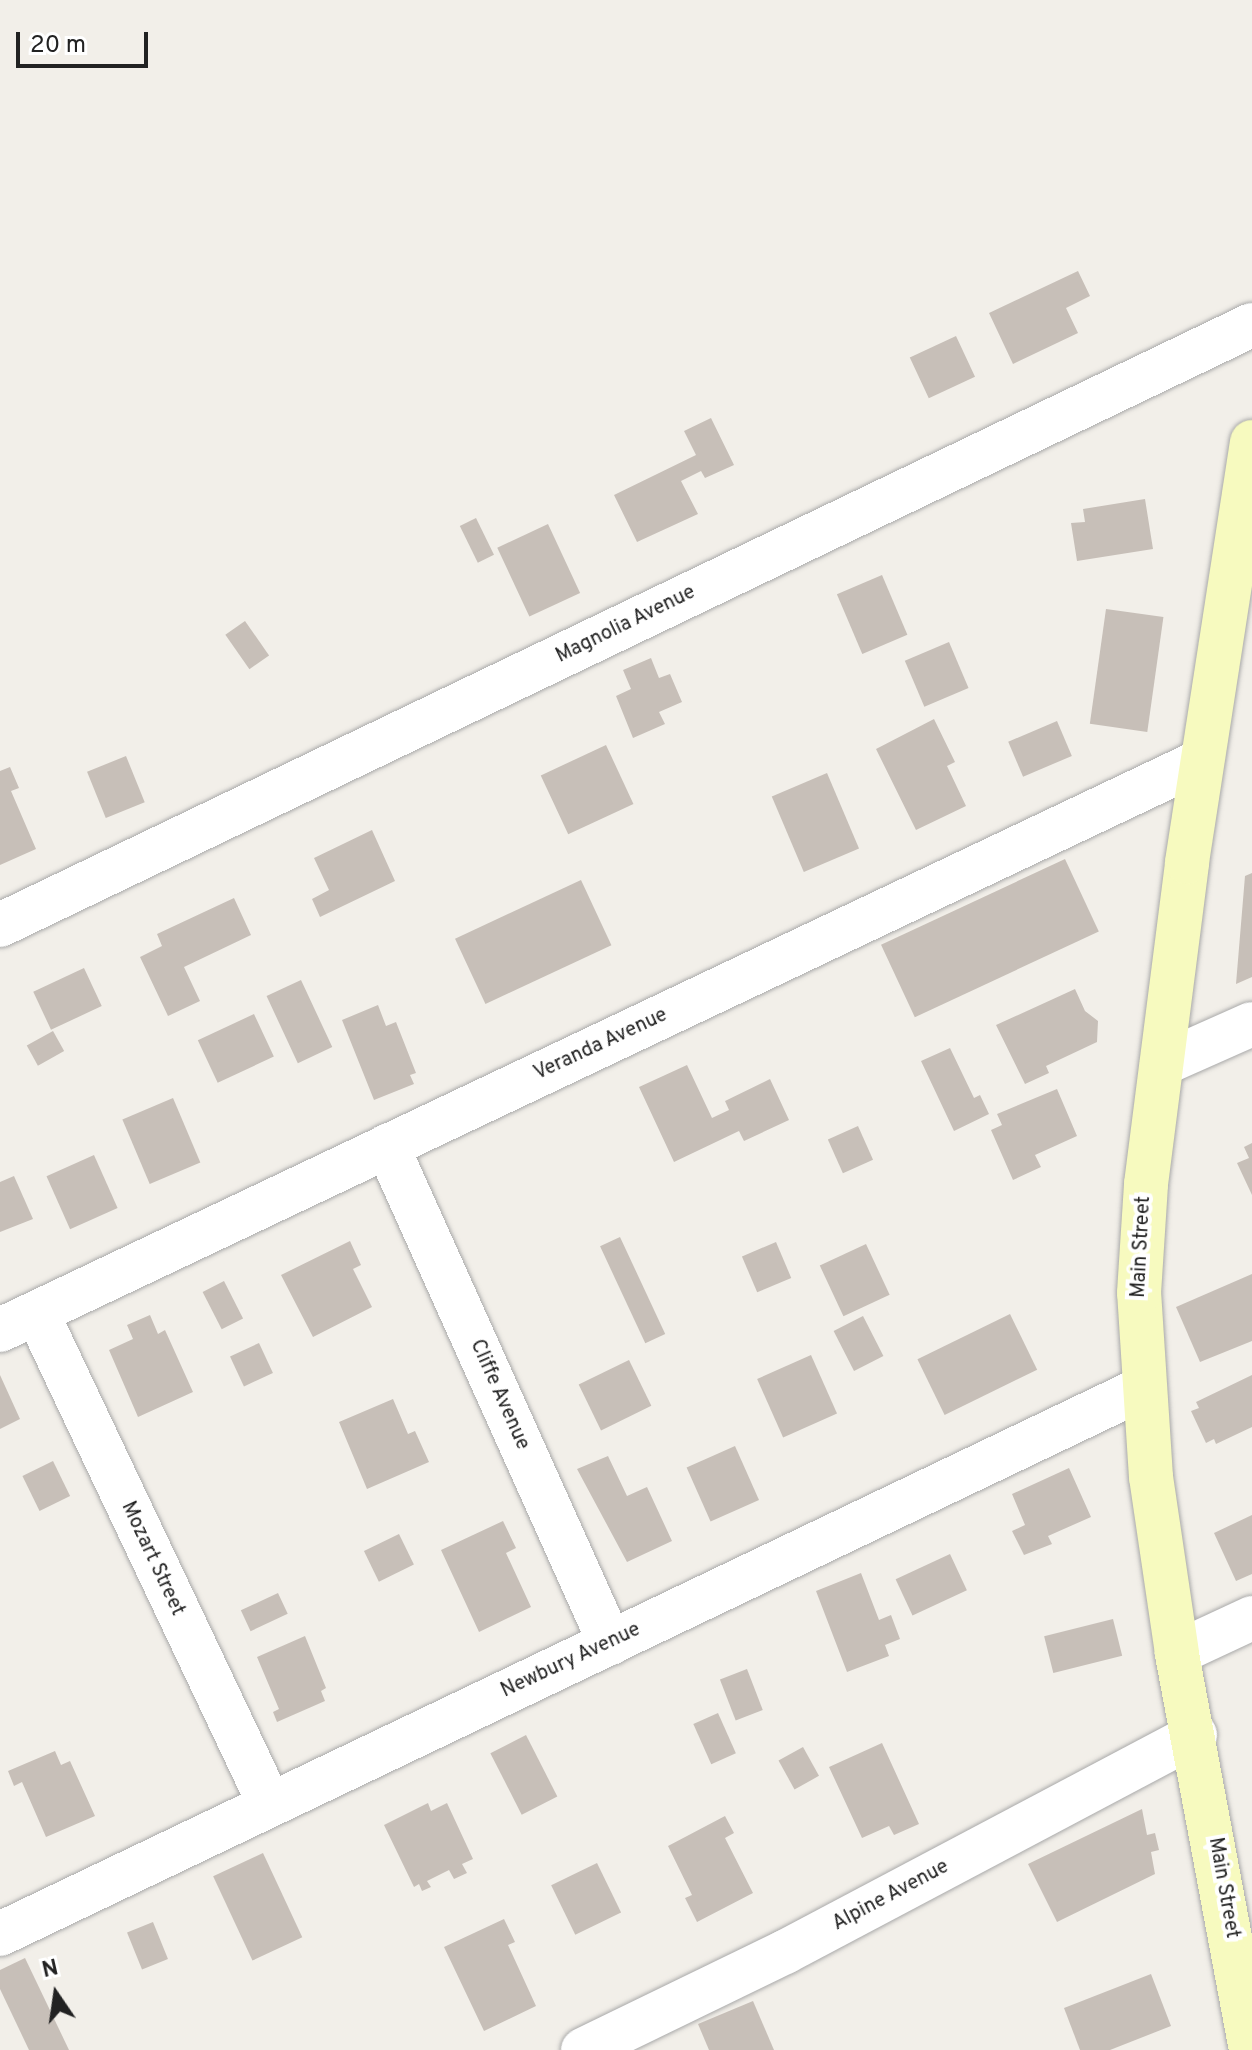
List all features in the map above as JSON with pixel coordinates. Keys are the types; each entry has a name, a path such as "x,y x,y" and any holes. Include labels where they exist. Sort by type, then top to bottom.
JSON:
{"main road":[{"name":"Main Street","path":"1251,2050 1195,1735 1177,1653 1141,1389 1140,1245 1201,761 1252,442"}],"street":[{"name":"Magnolia Avenue","path":"0,925 1252,325"},
{"name":"Veranda Avenue","path":"18,1322 1201,761"},
{"path":"1162,1064 1252,1024"},
{"name":"Cliffe Avenue","path":"387,1146 610,1643"},
{"name":"Mozart Street","path":"18,1322 270,1805"},
{"name":"Newbury Avenue","path":"0,1934 1141,1389"},
{"path":"1177,1653 1252,1618"},
{"name":"Alpine Avenue","path":"583,2050 785,1952 1195,1735"}],"building":[{"path":"1078,271 1090,296 1066,308 1078,333 1013,364 989,313"},
{"path":"956,336 975,377 929,398 910,358"},
{"path":"711,418 734,465 705,478 701,471 681,481 698,514 637,542 614,495 696,455 684,431"},
{"path":"1145,499 1153,549 1077,561 1071,523 1085,522 1083,509"},
{"path":"476,518 494,555 478,563 460,526"},
{"path":"548,524 580,593 529,617 497,548"},
{"path":"882,575 907,635 862,654 837,594"},
{"path":"1106,609 1163,617 1147,732 1090,724"},
{"path":"245,621 269,655 249,669 225,635"},
{"path":"949,642 969,688 924,707 905,661"},
{"path":"651,658 659,678 670,674 682,702 659,712 665,724 633,738 616,696 631,689 623,670"},
{"path":"934,719 955,762 947,766 966,806 916,830 876,749"},
{"path":"1057,721 1072,756 1023,777 1008,742"},
{"path":"606,745 633,804 568,834 541,775"},
{"path":"126,756 145,802 106,818 87,772"},
{"path":"10,767 19,788 11,791 36,849 0,865 0,771"},
{"path":"827,773 859,848 804,872 772,796"},
{"path":"372,830 395,881 320,917 312,899 329,890 314,858"},
{"path":"1065,859 1099,932 915,1017 881,945"},
{"path":"1252,873 1252,977 1236,984 1245,876"},
{"path":"581,880 611,945 485,1004 455,939"},
{"path":"234,898 251,935 184,967 200,1001 168,1016 140,957 162,946 157,934"},
{"path":"84,968 102,1006 51,1030 33,992"},
{"path":"301,980 332,1047 298,1063 267,996"},
{"path":"1075,989 1085,1011 1098,1021 1097,1042 1046,1066 1049,1073 1025,1084 996,1025"},
{"path":"378,1005 386,1026 396,1022 416,1073 410,1075 414,1084 374,1100 342,1020"},
{"path":"254,1014 274,1057 218,1083 198,1040"},
{"path":"53,1031 64,1051 38,1066 27,1046"},
{"path":"950,1048 974,1098 980,1095 989,1114 954,1131 921,1061"},
{"path":"687,1065 712,1118 729,1110 725,1101 770,1079 789,1120 744,1141 739,1131 674,1162 639,1087"},
{"path":"1057,1089 1077,1136 1035,1155 1041,1167 1013,1180 991,1130 1002,1125 997,1114"},
{"path":"173,1098 200,1162 150,1184 122,1119"},
{"path":"858,1126 873,1160 843,1173 828,1139"},
{"path":"1252,1143 1252,1195 1237,1163 1249,1158 1244,1147"},
{"path":"94,1155 118,1208 70,1229 46,1176"},
{"path":"14,1176 33,1219 0,1232 0,1182"},
{"path":"620,1237 665,1334 645,1343 600,1246"},
{"path":"350,1241 361,1265 353,1269 372,1307 313,1337 281,1275"},
{"path":"776,1242 791,1278 757,1292 742,1256"},
{"path":"866,1244 890,1295 843,1316 820,1266"},
{"path":"1252,1274 1252,1341 1200,1362 1176,1307"},
{"path":"224,1281 243,1318 222,1329 203,1292"},
{"path":"1010,1314 1037,1370 945,1415 917,1359"},
{"path":"150,1315 158,1334 165,1330 193,1392 138,1417 109,1350 133,1339 127,1325"},
{"path":"863,1316 883,1356 854,1371 834,1331"},
{"path":"259,1343 273,1373 244,1386 230,1357"},
{"path":"811,1355 837,1413 783,1437 757,1379"},
{"path":"629,1360 651,1406 601,1430 579,1385"},
{"path":"0,1375 20,1419 0,1429"},
{"path":"1252,1375 1252,1427 1216,1444 1214,1439 1206,1443 1191,1411 1199,1408 1196,1402"},
{"path":"393,1399 408,1434 415,1431 429,1462 367,1489 339,1422"},
{"path":"735,1446 759,1500 711,1521 687,1468"},
{"path":"608,1456 627,1496 647,1487 672,1541 627,1562 577,1469"},
{"path":"53,1461 70,1496 40,1511 22,1476"},
{"path":"1069,1468 1091,1517 1048,1536 1052,1544 1024,1555 1012,1531 1025,1525 1012,1494"},
{"path":"1252,1515 1252,1574 1236,1581 1214,1533"},
{"path":"503,1521 516,1548 506,1553 531,1607 479,1632 441,1550"},
{"path":"399,1534 414,1565 379,1582 364,1551"},
{"path":"950,1554 967,1590 913,1616 896,1579"},
{"path":"861,1573 879,1620 891,1615 900,1639 885,1645 889,1656 847,1672 816,1591"},
{"path":"278,1593 288,1614 251,1631 241,1610"},
{"path":"1113,1619 1122,1656 1053,1673 1044,1636"},
{"path":"305,1636 326,1688 321,1691 325,1701 277,1722 273,1712 279,1709 257,1657"},
{"path":"747,1669 763,1710 736,1720 720,1679"},
{"path":"718,1713 736,1753 711,1764 693,1724"},
{"path":"526,1735 557,1796 522,1815 490,1753"},
{"path":"882,1743 919,1824 894,1835 889,1826 862,1838 829,1767"},
{"path":"803,1747 819,1776 795,1789 779,1761"},
{"path":"55,1751 61,1765 70,1761 95,1816 46,1837 22,1782 14,1786 8,1771"},
{"path":"428,1803 431,1811 447,1803 473,1859 462,1864 467,1873 454,1879 449,1870 427,1881 431,1887 422,1891 419,1884 414,1887 384,1825"},
{"path":"1142,1809 1147,1835 1155,1833 1159,1850 1151,1852 1155,1874 1057,1922 1028,1864"},
{"path":"725,1816 734,1833 725,1838 753,1893 697,1922 685,1898 692,1895 668,1846"},
{"path":"263,1853 302,1937 252,1961 213,1876"},
{"path":"597,1863 621,1912 575,1935 551,1885"},
{"path":"504,1919 515,1942 508,1945 536,2006 484,2031 444,1947"},
{"path":"153,1922 168,1959 142,1970 127,1932"},
{"path":"25,1958 69,2050 29,2050 0,1989 0,1970"},
{"path":"1151,1974 1171,2026 1110,2050 1080,2050 1064,2008"},
{"path":"753,2001 774,2050 709,2050 698,2024"}]}
